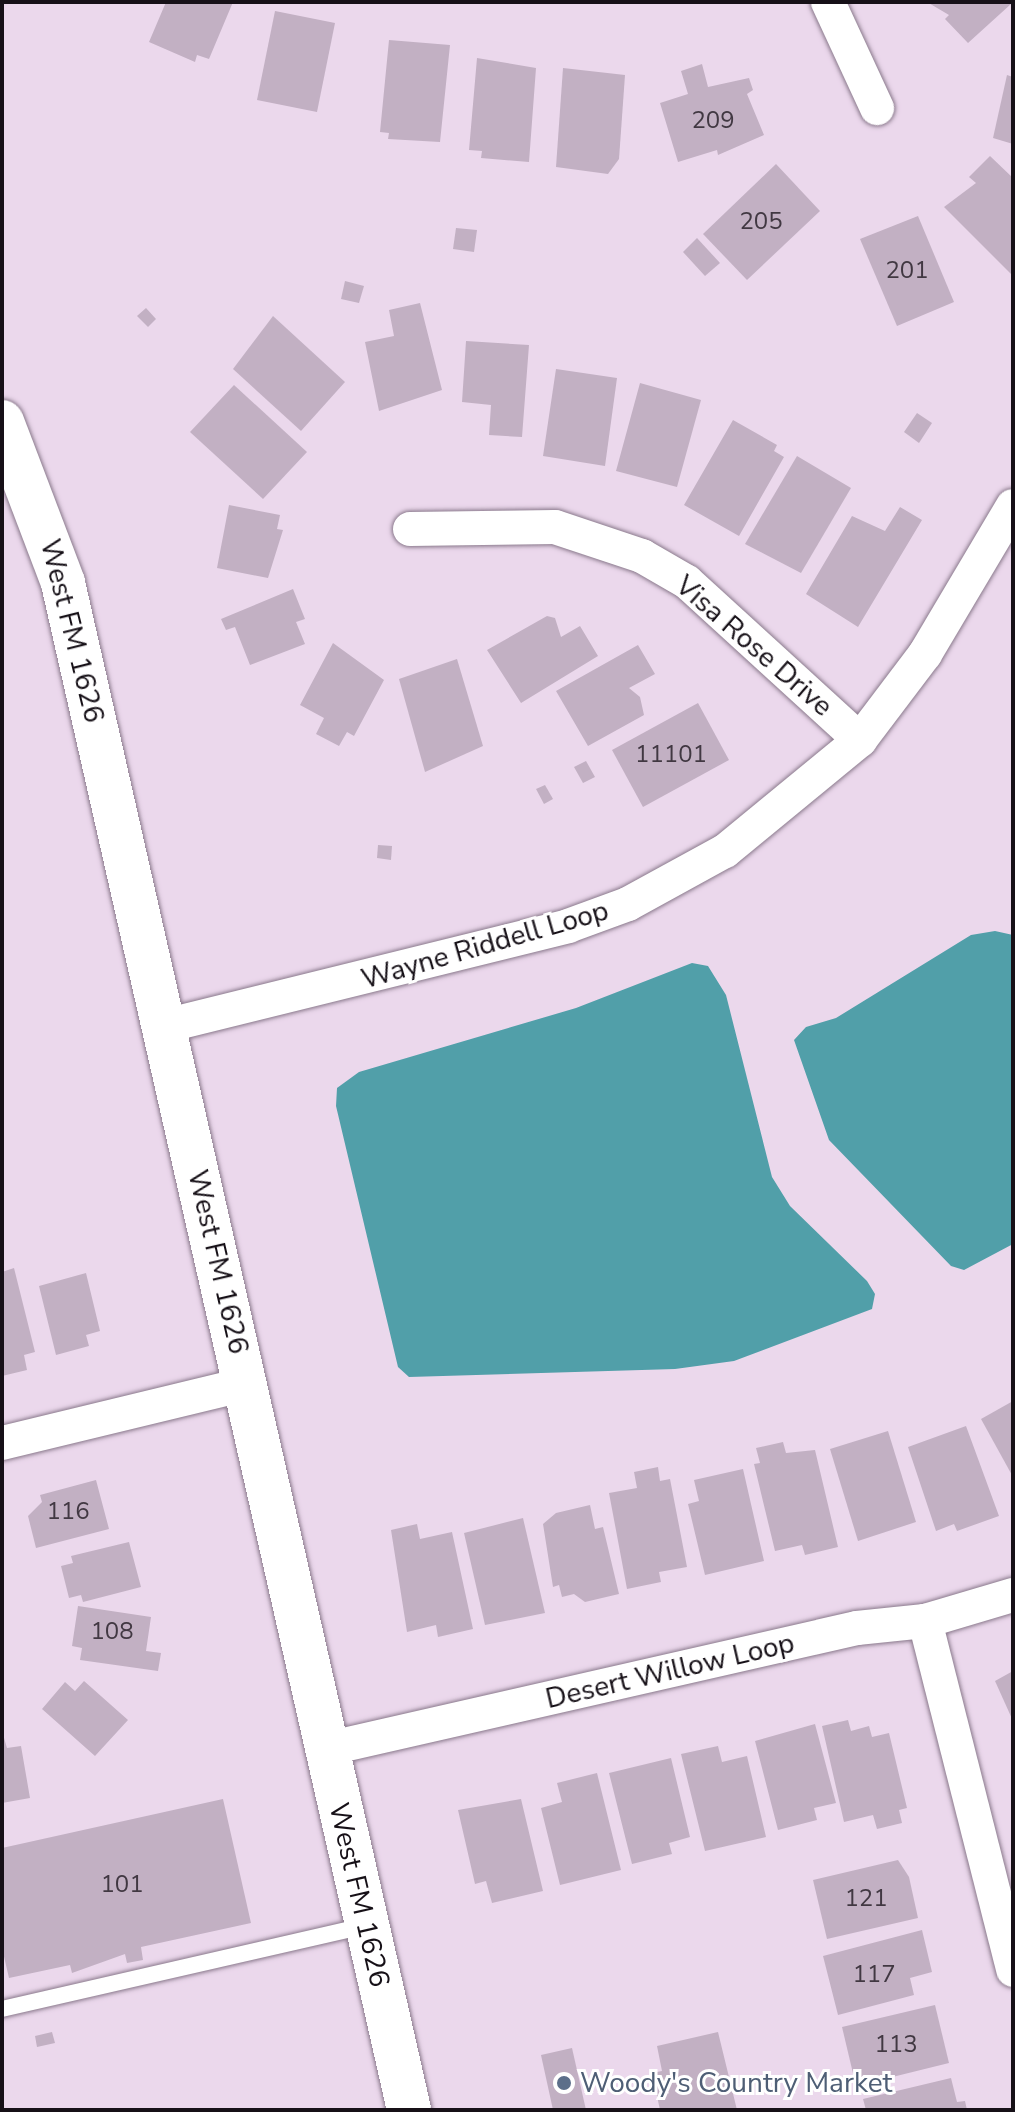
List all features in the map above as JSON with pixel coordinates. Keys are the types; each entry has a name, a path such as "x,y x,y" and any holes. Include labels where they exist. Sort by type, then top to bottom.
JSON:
{"main road":[{"name":"West FM 1626","path":"2,422 63,583 409,2110"}],"street":[{"path":"828,2 877,108"},
{"name":"Wayne Riddell Loop","path":"165,1026 503,946 628,904 774,816 860,740 925,654 1013,506"},
{"name":"Visa Rose Drive","path":"410,529 555,527 642,556 687,582 860,740"},
{"path":"2,1443 245,1384"},
{"name":"Desert Willow Loop","path":"326,1749 857,1628 925,1621 1013,1595"},
{"path":"925,1621 1013,1970"}],"lane":[{"path":"2,2009 366,1926"}],"water":[{"path":"995,931 1013,935 1013,1244 964,1270 951,1266 829,1140 794,1040 806,1027 836,1018 971,935"},
{"path":"692,963 708,966 726,995 772,1177 790,1206 867,1281 875,1294 872,1309 734,1361 675,1369 409,1377 398,1367 336,1106 337,1088 359,1072 576,1008"}],"building":[{"path":"166,2 233,2 209,59 197,55 195,62 149,42"},
{"path":"927,2 1011,4 968,43 945,19 949,15"},
{"path":"275,11 335,23 317,112 257,100"},
{"path":"389,40 450,45 440,142 388,139 389,133 380,132"},
{"path":"477,58 536,68 529,162 481,158 482,151 469,150"},
{"path":"702,64 708,87 749,78 753,90 747,94 764,135 718,155 717,150 678,162 660,103 688,94 681,71"},
{"path":"563,68 625,75 619,159 608,174 556,167"},
{"path":"1007,75 1013,77 1013,144 993,138"},
{"path":"990,156 1013,178 1011,274 944,207 976,183 969,177"},
{"path":"776,164 820,211 747,280 703,234"},
{"path":"918,216 954,302 897,326 860,239"},
{"path":"456,228 477,230 474,252 453,249"},
{"path":"697,238 720,263 705,276 683,252"},
{"path":"345,281 364,286 359,303 341,299"},
{"path":"420,303 442,390 379,411 365,342 394,336 389,310"},
{"path":"146,308 156,319 148,327 137,316"},
{"path":"273,316 345,382 301,431 233,369"},
{"path":"466,341 529,345 522,437 489,435 491,405 462,402"},
{"path":"556,369 617,378 605,466 543,456"},
{"path":"640,383 701,400 677,487 616,471"},
{"path":"234,385 307,452 263,499 190,432"},
{"path":"917,413 932,423 919,443 904,432"},
{"path":"733,420 777,445 774,451 784,457 739,536 684,505"},
{"path":"797,456 851,488 801,573 745,544"},
{"path":"229,505 280,515 277,529 283,530 268,578 217,568"},
{"path":"900,507 922,520 858,627 806,594 852,516 885,531"},
{"path":"293,589 305,619 296,622 305,644 250,665 235,627 226,630 221,619"},
{"path":"547,616 555,618 561,637 580,626 598,656 521,703 487,650"},
{"path":"333,643 384,680 354,736 347,732 339,746 316,734 324,718 300,705"},
{"path":"638,645 655,674 629,688 640,697 644,715 588,746 556,691"},
{"path":"457,659 483,746 425,772 399,679"},
{"path":"698,703 729,760 643,807 612,750"},
{"path":"586,761 595,777 583,783 574,767"},
{"path":"545,785 553,799 544,804 536,789"},
{"path":"378,845 392,846 391,860 377,858"},
{"path":"14,1268 35,1352 24,1355 27,1370 2,1376 2,1272"},
{"path":"86,1273 100,1331 86,1335 89,1346 56,1355 39,1286"},
{"path":"1013,1401 1013,1477 981,1419"},
{"path":"966,1426 999,1516 957,1531 954,1524 936,1531 908,1447"},
{"path":"888,1431 916,1522 858,1541 830,1449"},
{"path":"783,1442 786,1453 815,1450 838,1547 805,1555 802,1545 775,1551 754,1464 760,1463 756,1448"},
{"path":"658,1467 660,1481 670,1479 687,1567 659,1572 661,1582 627,1589 609,1493 637,1488 634,1472"},
{"path":"743,1469 764,1561 705,1575 688,1504 699,1501 694,1480"},
{"path":"96,1480 109,1529 36,1548 28,1516 42,1502 40,1495"},
{"path":"590,1505 595,1529 603,1527 619,1594 585,1602 574,1594 562,1597 559,1585 553,1587 543,1524 556,1513"},
{"path":"523,1518 545,1613 485,1625 464,1533"},
{"path":"417,1524 420,1539 452,1532 473,1629 438,1637 436,1625 407,1632 391,1530"},
{"path":"129,1542 141,1587 83,1602 81,1595 69,1598 61,1566 73,1563 71,1556"},
{"path":"78,1606 151,1617 146,1651 161,1653 158,1671 80,1660 82,1648 72,1646"},
{"path":"1013,1671 1013,1721 995,1681"},
{"path":"84,1681 128,1720 95,1756 42,1709 65,1682 75,1691"},
{"path":"848,1720 851,1731 869,1726 872,1737 889,1733 907,1808 899,1810 902,1823 877,1829 873,1815 844,1822 822,1726"},
{"path":"815,1724 836,1803 814,1808 817,1820 778,1830 755,1741"},
{"path":"2,1731 7,1748 21,1746 30,1798 2,1803"},
{"path":"718,1746 722,1762 747,1756 766,1837 705,1851 681,1754"},
{"path":"671,1758 690,1837 669,1843 672,1854 632,1864 609,1773"},
{"path":"597,1773 621,1870 560,1885 541,1808 562,1802 557,1783"},
{"path":"223,1799 251,1923 141,1947 143,1960 127,1963 125,1954 72,1973 70,1965 9,1978 2,1948 2,1848"},
{"path":"521,1799 543,1891 492,1903 486,1881 475,1884 458,1810"},
{"path":"898,1860 909,1877 918,1918 827,1939 813,1880"},
{"path":"922,1930 932,1972 910,1978 914,1995 838,2015 823,1956"},
{"path":"935,2005 949,2063 856,2086 842,2027"},
{"path":"52,2032 55,2043 37,2047 35,2036"},
{"path":"718,2032 737,2110 660,2110 652,2073 662,2071 657,2046"},
{"name":"Woody's Country Market","path":"572,2048 586,2110 553,2110 541,2055"},
{"path":"951,2078 957,2102 965,2101 967,2110 866,2110 863,2099"}],"place":[{"name":"Woody's Country Market","path":"564,2083"}]}
